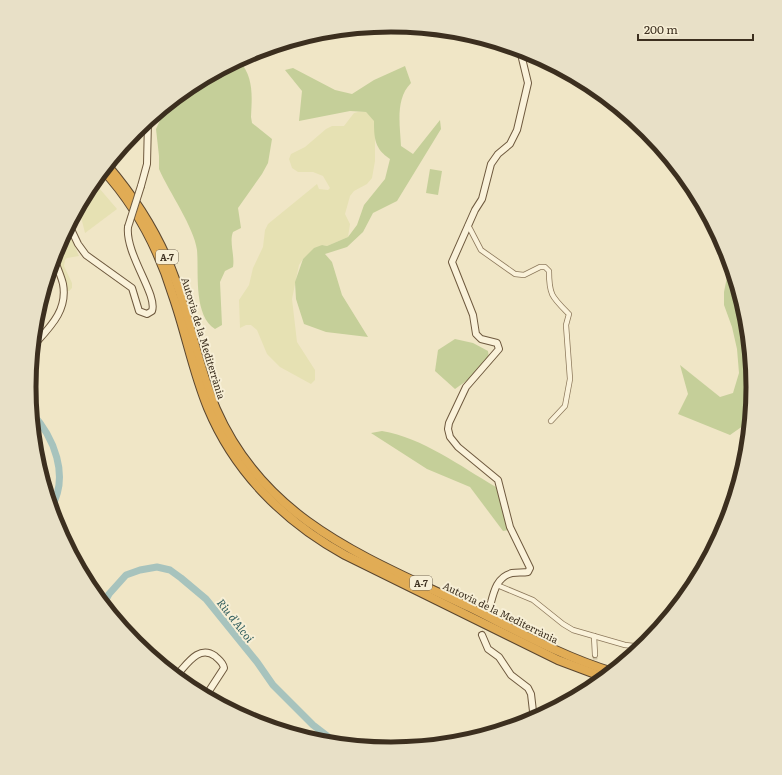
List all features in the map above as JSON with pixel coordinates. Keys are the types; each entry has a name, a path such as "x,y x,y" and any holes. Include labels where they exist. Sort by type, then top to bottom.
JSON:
{"highway":[{"name":"Autovia de la Mediterrània","path":"110,169 142,212 168,260 183,303 197,366"},
{"name":"Autovia de la Mediterrània","path":"106,175 141,222 154,247 174,296 197,366 223,424 245,466 279,510 328,546 558,660 599,676"},
{"name":"Autovia de la Mediterrània","path":"245,466 300,517 332,539 560,652 607,670"}],"street":[{"path":"489,610 497,585 505,576 511,573 527,572 530,568 510,527 498,480 458,447 450,436 448,429 449,423 466,387 498,349 495,342 481,339 476,334 473,315 453,264 453,260 468,225 482,199 491,164 498,154 510,144 517,130 528,83 522,57"},
{"path":"72,231 78,244 86,254 129,285 135,292 139,312 147,314 153,308 153,301 130,250 128,226 147,164 148,129"},
{"path":"468,225 481,250 515,274 524,275 540,267 545,267 549,271 549,286 552,297 569,314 566,325 570,378 565,406 551,421"},
{"path":"39,339 55,321 62,305 62,282 57,266"},
{"path":"497,585 533,600 566,626 594,636 625,645 635,646"},
{"path":"482,635 488,648 499,657 512,675 528,688 532,694 532,714"},
{"path":"594,636 595,655"},
{"path":"179,673 197,654 204,652 211,654 221,661 224,668 209,693"}],"shaded area":[{"path":"366,112 375,121 375,161 372,178 367,184 354,191 350,196 345,214 350,224 348,237 327,246 322,245 303,259 299,265 292,299 297,342 315,370 315,380 311,384 280,367 267,354 257,330 251,325 246,325 240,328 239,300 249,285 253,268 263,247 265,230 268,224 317,184 319,189 328,190 330,188 323,176 313,172 298,172 292,168 289,159 291,154 305,147 326,129 332,126 344,126 354,113"},
{"path":"98,186 117,209 85,233 80,216"},
{"path":"70,235 79,256 67,258 65,260 64,266 72,283 72,288 67,291 58,263"}],"green space":[{"path":"243,65 250,80 252,94 252,123 272,139 268,163 238,208 241,228 233,232 232,236 233,267 225,271 220,282 222,325 215,329 203,314 200,304 198,292 197,250 195,241 186,220 159,169 156,129 162,116 175,105 213,80"},
{"path":"405,66 411,83 406,89 401,104 401,146 413,154 440,120 441,129 397,201 373,213 363,232 347,247 325,254 332,262 342,295 368,337 326,332 304,324 296,299 295,282 303,259 314,248 322,245 327,246 348,237 357,225 364,205 385,179 390,159 378,147 374,133 374,121 366,112 350,111 299,121 302,91 285,70 293,68 335,90 352,94 374,80"},
{"path":"430,169 442,171 438,195 426,193"},
{"path":"728,273 740,318 746,364 746,411 744,425 730,435 678,414 688,394 680,365 720,397 733,393 739,373 737,349 732,327 724,305 724,292"},
{"path":"455,339 473,343 488,351 490,364 455,389 435,371 438,350"},
{"path":"382,431 427,446 496,487 509,530 503,531 470,487 427,469 371,433"}],"waterway":[{"name":"Riu d'Alcoi","path":"37,420 46,433 57,457 59,483 57,496 54,502"},
{"name":"Riu d'Alcoi","path":"106,600 126,575 140,570 157,567 170,570 206,599 257,662 273,685 313,725 329,737"}],"tunnel":[{"path":"595,655 596,678"}]}
